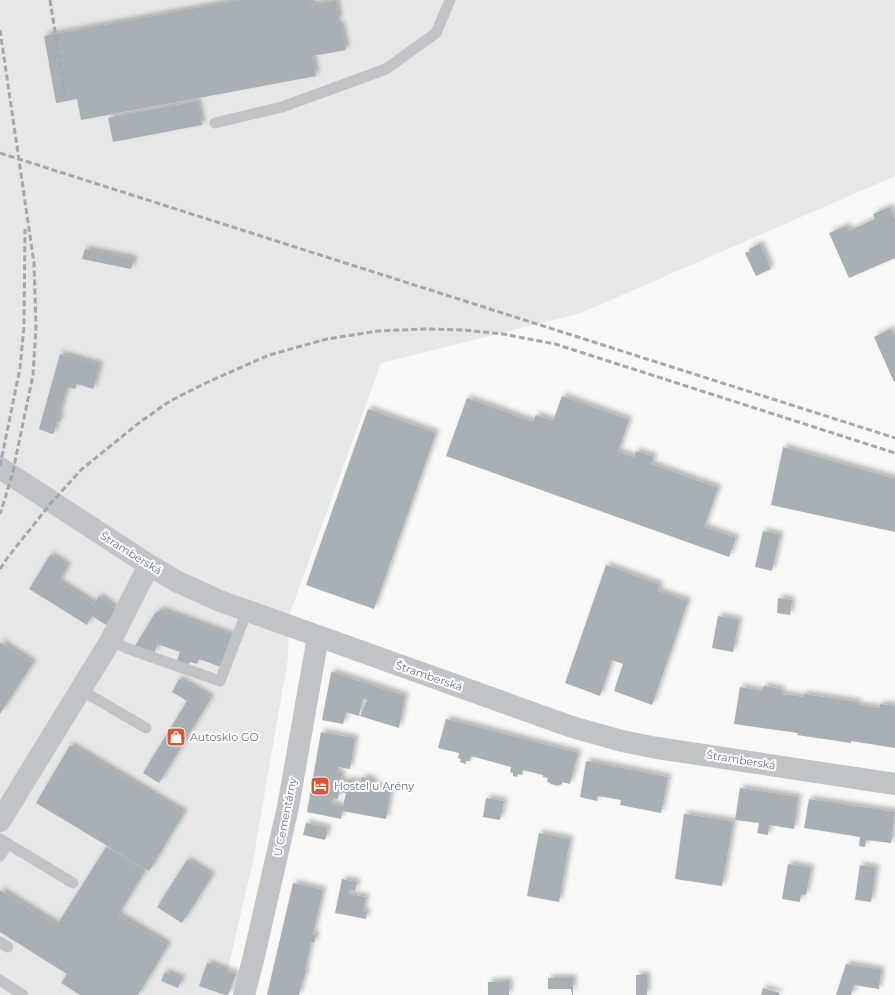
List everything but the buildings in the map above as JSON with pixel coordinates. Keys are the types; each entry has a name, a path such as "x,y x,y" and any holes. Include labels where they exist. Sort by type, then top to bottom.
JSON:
{"street":[{"name":"Štramberská","path":"0,468 149,566 178,582 220,601 247,611 572,727 622,741 664,749 895,784"},
{"path":"0,821 111,640 149,566"},
{"name":"U Cementárny","path":"244,995 256,949 288,807 318,637"}],"lane":[{"path":"215,123 282,107 386,69 436,33 450,0"},
{"path":"111,640 126,648 220,681 247,611"},
{"path":"81,690 146,728"},
{"path":"0,856 4,842 73,883"},
{"path":"0,980 23,995"}],"shaded area":[{"path":"0,0 895,0 895,176 581,313 381,363 289,616 288,658 253,861 222,995 0,995"}],"railway":[{"path":"50,0 65,94"},
{"path":"0,30 34,263 36,327 33,375 12,476 0,514"},
{"path":"0,153 895,438"},
{"path":"0,466 20,368 24,326 25,229"},
{"path":"0,569 51,503 82,469 140,422 170,401 208,382 269,355 327,339 378,331 425,329 463,330 503,334 555,344 895,453"}],"place":[{"name":"Autosklo GO","path":"176,737"},
{"name":"Hostel u Arény","path":"320,786"}]}
